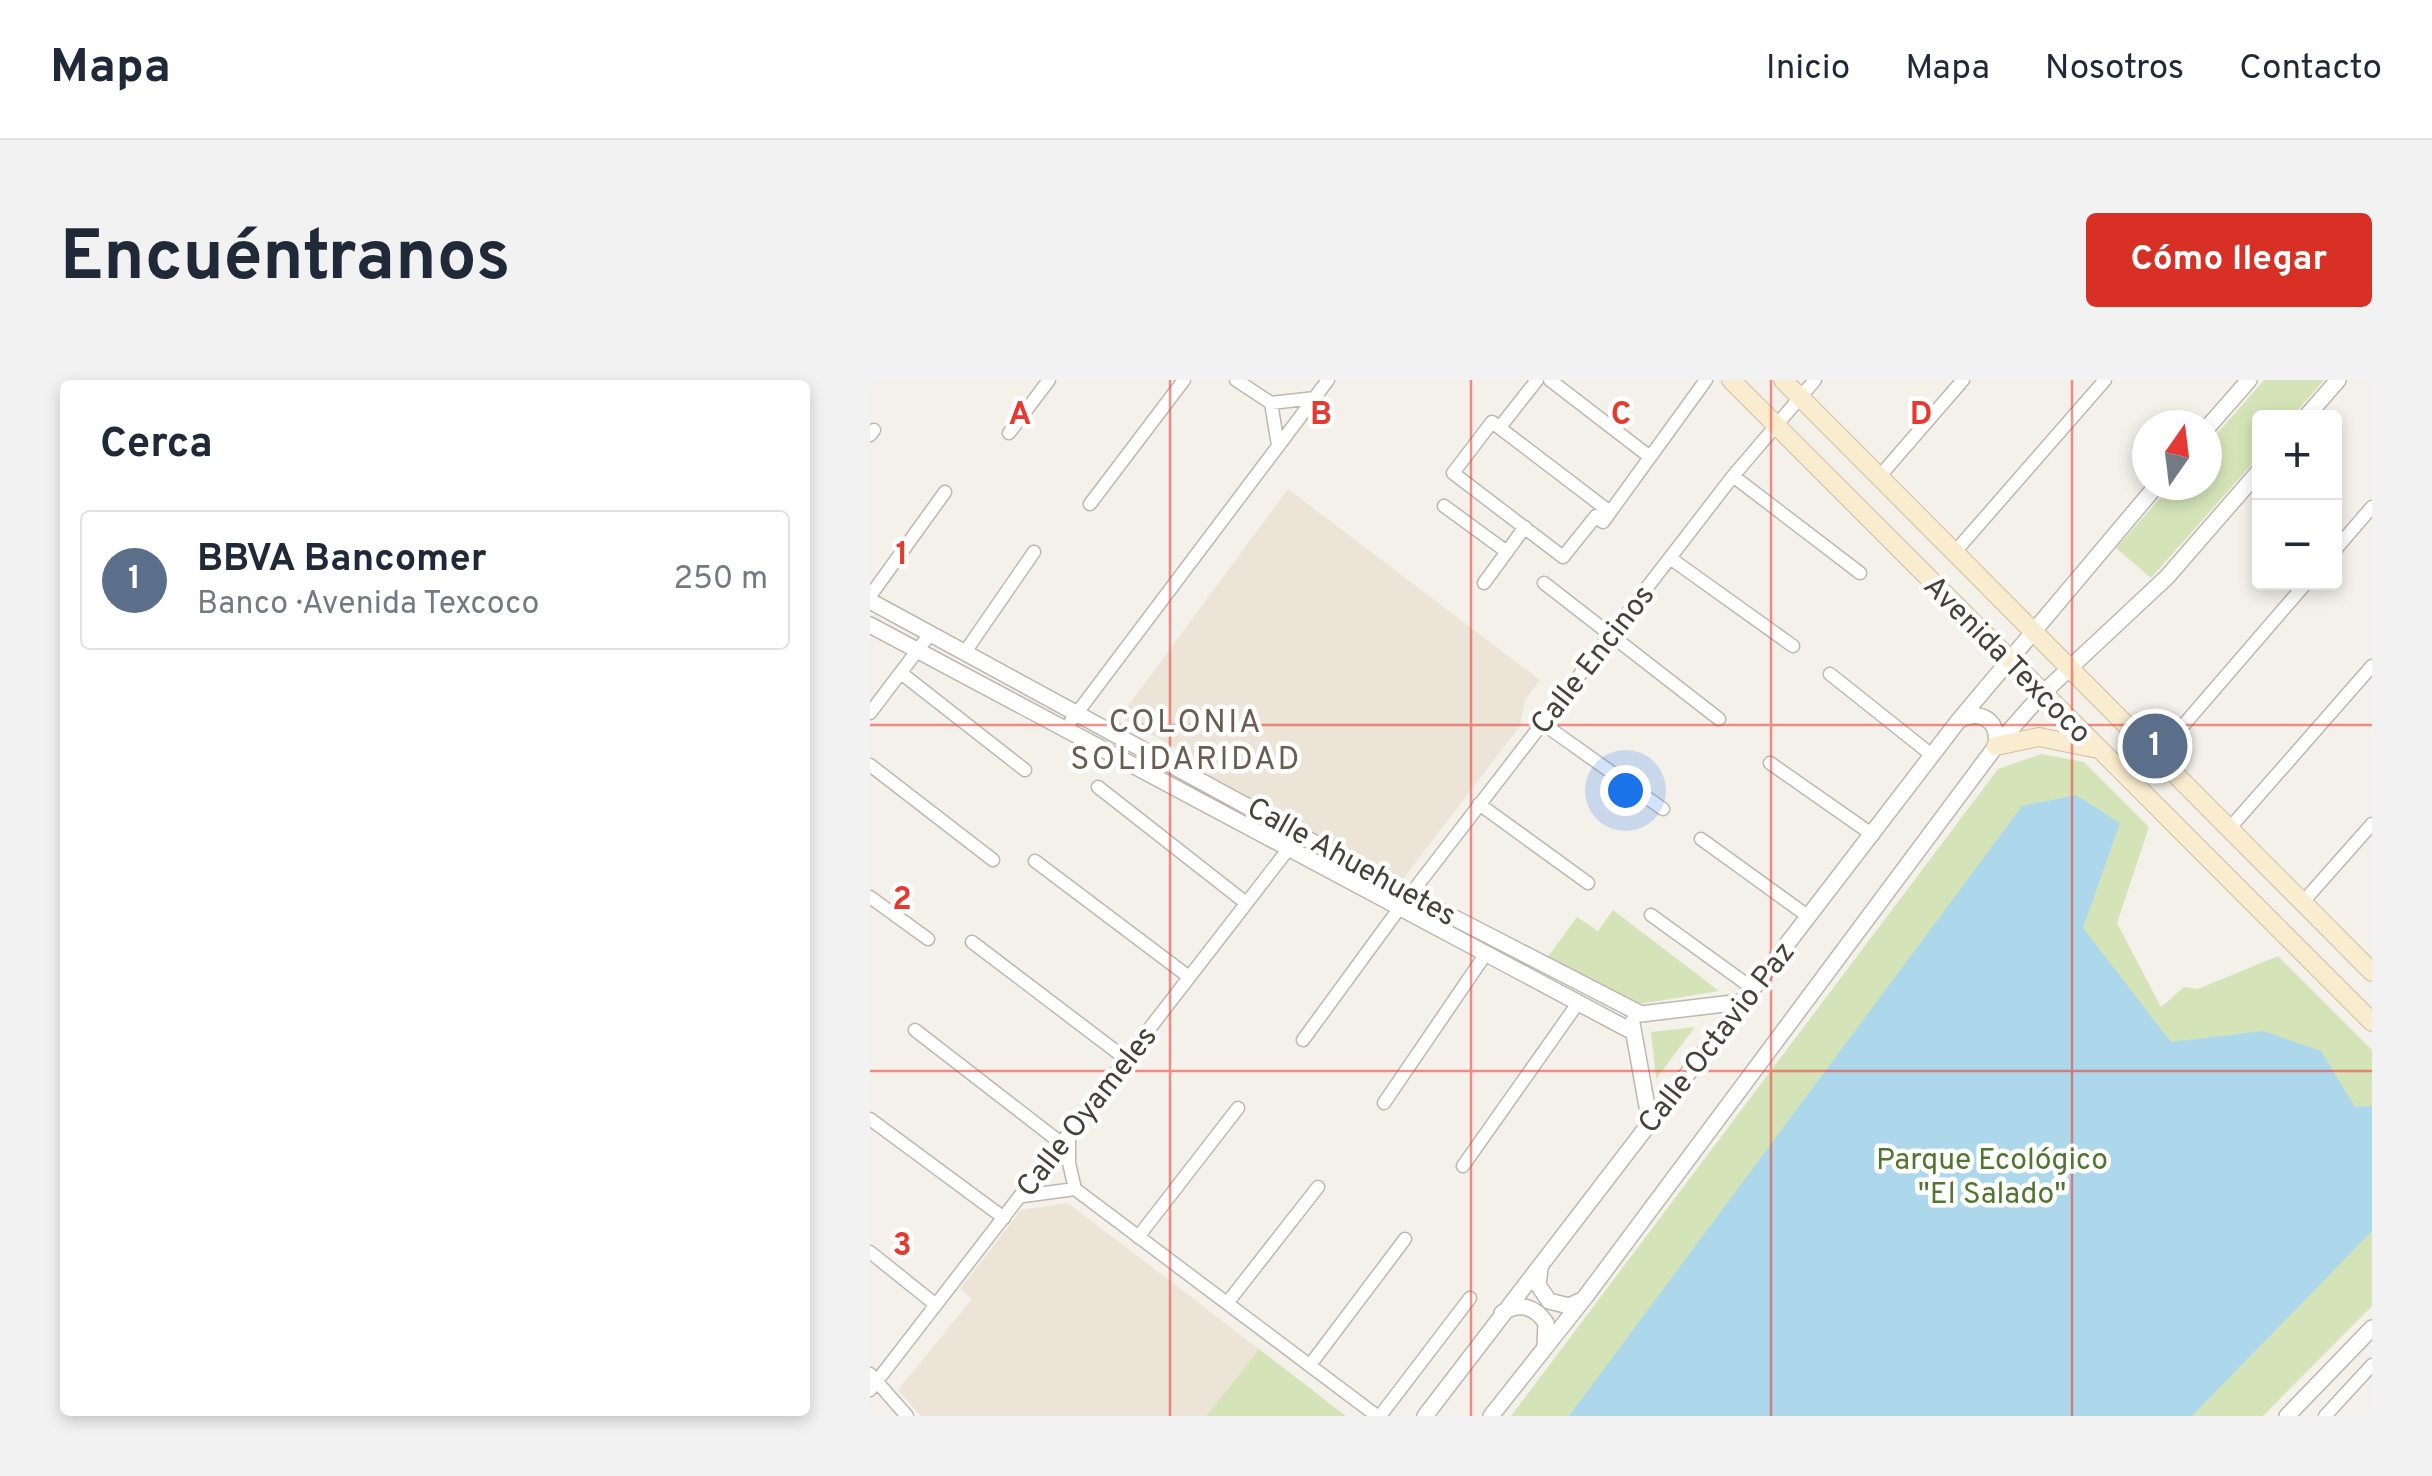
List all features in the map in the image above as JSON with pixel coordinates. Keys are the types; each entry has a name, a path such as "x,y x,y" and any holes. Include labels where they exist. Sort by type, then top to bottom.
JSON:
{"main road":[{"name":"Avenida Texcoco","path":"1731,380 2372,1022"},
{"name":"Avenida Texcoco","path":"1783,380 2372,972"},
{"path":"1996,746 2053,737 2101,752"}],"street":[{"path":"1009,433 1049,380"},
{"path":"1090,504 1184,380"},
{"path":"1236,380 1271,403 1315,398"},
{"path":"1068,730 1075,713 1328,380"},
{"path":"1500,428 1536,380"},
{"path":"1550,380 1650,456"},
{"path":"1610,512 1492,422 1452,472 1563,557 1596,516 1603,522 1706,380"},
{"name":"Calle Encinos","path":"1303,1040 1479,804 1774,424 1814,380"},
{"path":"1878,477 1963,380"},
{"path":"1954,553 2105,380"},
{"path":"2222,411 2249,380"},
{"path":"2312,410 2338,380"},
{"path":"1271,403 1278,445"},
{"path":"1733,476 1860,573"},
{"name":"Calle Octavio Paz","path":"1491,1416 1586,1296 1996,746 2042,694 2167,577 2252,479"},
{"path":"870,599 945,492"},
{"name":"Calle Octavio Paz","path":"1424,1416 1959,720 2030,631 2145,500"},
{"path":"1444,506 1506,552"},
{"path":"2342,542 2372,508"},
{"path":"1484,582 1525,527"},
{"path":"964,652 1034,552"},
{"path":"1670,558 1793,646"},
{"path":"1544,583 1719,718"},
{"path":"2156,757 2300,590"},
{"name":"Calle Ahuehuetes","path":"870,599 1405,900 1641,1014"},
{"name":"Calle Ahuehuetes","path":"870,626 1068,730 1296,839"},
{"path":"870,713 930,634"},
{"path":"2229,829 2372,666"},
{"path":"900,673 1025,770"},
{"path":"1830,674 1934,756"},
{"path":"1959,720 1971,715 1989,720 1996,729 1996,746"},
{"path":"1542,723 1663,809"},
{"path":"1770,762 1872,835"},
{"path":"870,765 993,860"},
{"path":"1098,787 1246,903"},
{"path":"1479,804 1588,882"},
{"path":"2302,903 2372,824"},
{"name":"Calle Oyameles","path":"872,1382 1004,1218 1296,839"},
{"path":"1701,839 1809,918"},
{"path":"1035,861 1189,978"},
{"path":"870,896 928,939"},
{"name":"Calle Ahuehuetes","path":"1405,900 1486,954 1633,1032"},
{"path":"1651,914 1752,988"},
{"path":"972,942 1126,1060"},
{"path":"1384,1104 1486,954"},
{"path":"1650,1122 1634,1020 1641,1014 1741,1002"},
{"path":"1463,1166 1578,1004"},
{"path":"915,1030 1066,1138 1075,1189 1378,1416 1470,1298"},
{"path":"1138,1237 1238,1108"},
{"path":"870,1119 1004,1218"},
{"path":"1228,1302 1318,1186"},
{"path":"1020,1196 1075,1189"},
{"path":"1310,1364 1406,1239"},
{"path":"870,1252 936,1305"},
{"path":"1541,1265 1538,1285 1549,1301 1569,1306 1586,1296"},
{"path":"1502,1313 1515,1307 1536,1311 1548,1331 1545,1346"},
{"path":"2287,1416 2369,1339"},
{"path":"2325,1416 2372,1365"},
{"path":"872,1382 907,1416"}],"shaded area":[{"path":"1288,489 1540,680 1525,700 1520,726 1402,880 1208,775 1210,767 1120,717"},
{"path":"1068,1203 1259,1349 1206,1416 921,1416 898,1390 972,1299 960,1289 1021,1210"}],"green space":[{"path":"2264,380 2324,380 2298,410 2252,410 2252,464 2222,498 2222,428"},
{"path":"2159,500 2220,500 2151,578 2116,548"},
{"name":"Parque Ecológico \"El Salado\"","path":"2041,754 2084,762 2149,827 2117,923 2161,1007 2184,987 2198,989 2278,956 2372,1050 2372,1306 2263,1416 1511,1416 1998,769"},
{"path":"1613,910 1719,991 1634,1005 1547,958 1577,917 1598,931"},
{"path":"1695,1027 1656,1079 1651,1032"},
{"path":"1259,1349 1346,1416 1206,1416"}],"water":[{"name":"Parque Ecológico \"El Salado\"","path":"2076,795 2120,823 2083,928 2171,1042 2263,1031 2321,1051 2355,1107 2372,1106 2372,1231 2192,1416 1569,1416 2022,806"}],"place":[{"name":"BBVA Bancomer","path":"2155,746"}],"district":[{"name":"COLONIA SOLIDARIDAD","path":"1186,740"}]}
